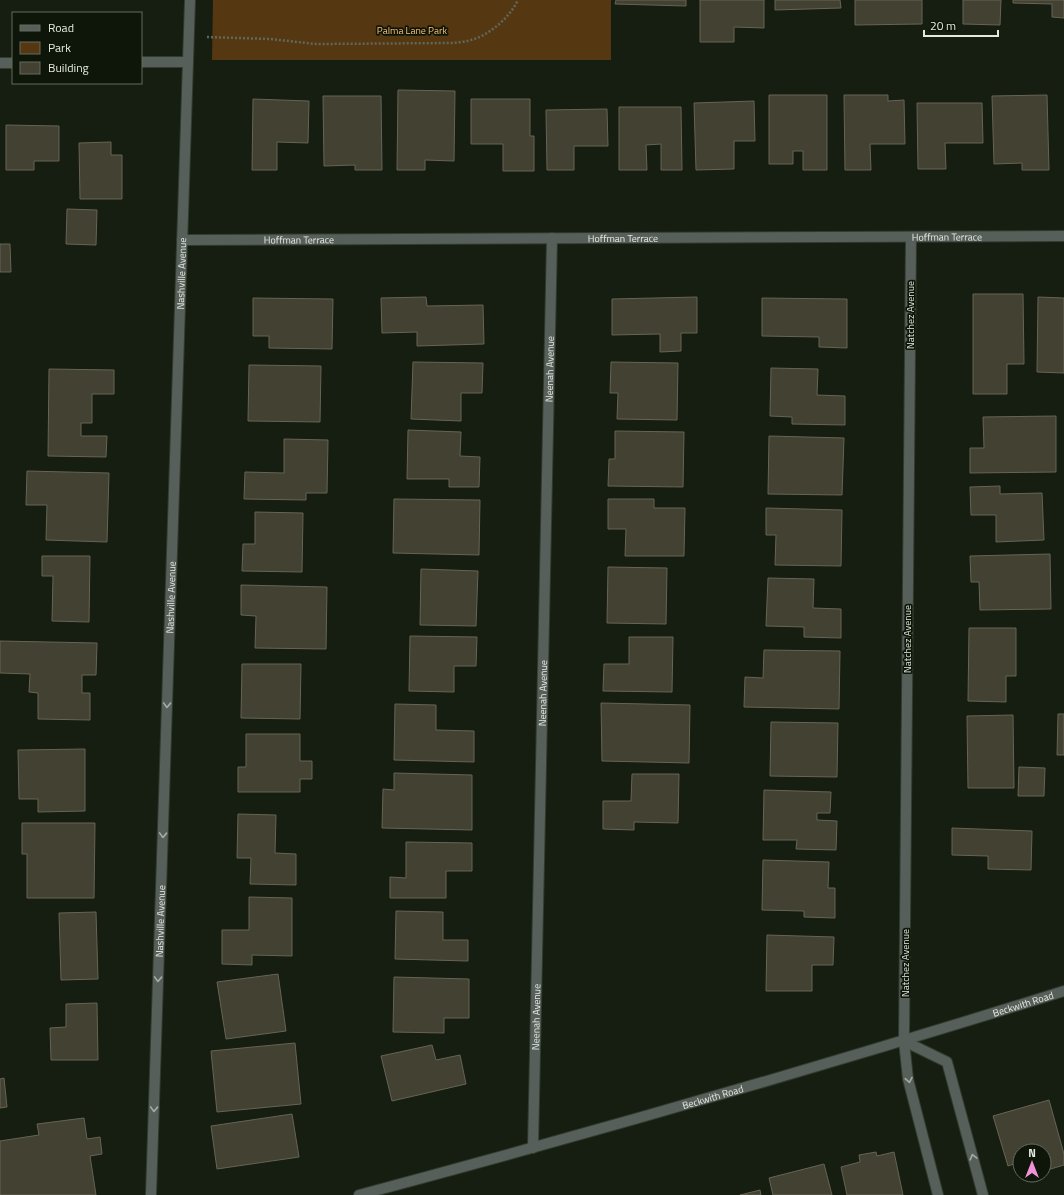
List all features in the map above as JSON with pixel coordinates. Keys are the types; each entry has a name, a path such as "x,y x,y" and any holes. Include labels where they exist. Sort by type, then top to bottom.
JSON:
{"street":[{"name":"Nashville Avenue","path":"151,1195 190,0"},
{"path":"142,62 187,62"},
{"path":"0,63 12,63"},
{"name":"Hoffman Terrace","path":"182,240 1064,236"},
{"name":"Natchez Avenue","path":"911,237 904,1041 908,1079 938,1195"},
{"name":"Neenah Avenue","path":"533,1148 552,238"},
{"name":"Beckwith Road","path":"359,1195 533,1148 904,1041 1064,991"},
{"path":"904,1041 947,1062 983,1195"}],"path":[{"path":"188,38 270,39 295,43 316,44 453,43 472,40 488,33 507,17 518,0"}],"green space":[{"name":"Palma Lane Park","path":"213,0 611,0 611,60 212,60"}],"building":[{"path":"616,0 686,0 686,6 615,4"},
{"path":"700,0 764,0 764,28 734,27 734,42 700,42"},
{"path":"775,0 840,0 841,8 775,10"},
{"path":"855,0 922,0 922,24 855,25"},
{"path":"963,0 1001,0 1000,25 963,24"},
{"path":"1013,0 1064,0 1064,18 1052,17 1052,4 1013,3"},
{"path":"398,90 455,91 454,161 425,160 425,170 397,170"},
{"path":"769,95 827,95 827,170 803,170 803,151 793,151 793,164 769,164"},
{"path":"844,95 888,95 888,101 904,100 905,144 870,144 871,170 845,170"},
{"path":"1047,95 1049,170 1022,170 1022,163 994,164 992,96"},
{"path":"323,96 381,96 382,170 355,170 355,165 324,166"},
{"path":"253,99 309,101 308,143 277,142 277,170 252,170"},
{"path":"471,99 530,99 530,136 534,136 534,171 503,171 503,144 471,144"},
{"path":"754,101 755,141 734,141 734,169 696,170 694,103"},
{"path":"917,103 982,103 983,143 945,143 946,169 918,169"},
{"path":"619,107 681,107 682,170 661,170 661,144 646,145 647,170 619,170"},
{"path":"607,109 608,146 574,146 574,170 547,170 546,110"},
{"path":"6,125 59,126 59,161 34,161 34,170 6,170"},
{"path":"111,142 111,155 122,155 122,199 80,199 79,143"},
{"path":"67,209 97,210 96,245 66,244"},
{"path":"0,244 10,244 11,272 0,272"},
{"path":"973,294 1023,294 1024,364 1007,364 1007,394 973,394"},
{"path":"426,297 427,306 483,305 484,344 417,346 417,332 382,333 381,298"},
{"path":"697,297 697,333 681,333 681,351 660,352 660,334 612,335 612,299"},
{"path":"1038,297 1064,298 1064,373 1037,372"},
{"path":"253,298 333,299 332,349 269,348 269,336 253,336"},
{"path":"762,298 847,299 847,348 819,347 819,337 762,336"},
{"path":"413,362 483,363 482,393 461,393 461,421 411,419"},
{"path":"611,362 678,363 677,420 617,419 618,393 610,393"},
{"path":"249,365 321,366 320,422 248,421"},
{"path":"771,368 818,369 817,395 845,396 845,425 792,424 792,417 770,416"},
{"path":"49,369 114,370 114,394 92,394 92,423 81,423 81,436 107,436 106,457 48,456"},
{"path":"1056,416 1056,472 970,473 970,448 984,448 983,417"},
{"path":"408,430 461,432 460,456 480,457 479,487 449,487 449,479 407,479"},
{"path":"615,431 684,432 683,487 608,486 609,459 615,459"},
{"path":"769,436 844,438 842,495 768,494"},
{"path":"284,439 328,440 327,493 306,493 306,500 244,499 245,472 284,473"},
{"path":"27,471 109,473 107,542 46,540 47,505 26,505"},
{"path":"1000,486 1000,494 1042,493 1044,540 996,542 996,515 971,515 970,487"},
{"path":"394,499 480,500 479,555 393,553"},
{"path":"608,499 654,499 654,508 685,508 684,556 625,556 626,529 608,529"},
{"path":"766,508 842,510 841,566 775,565 776,535 766,535"},
{"path":"255,512 303,513 302,572 242,571 243,544 255,544"},
{"path":"1050,554 1051,609 980,610 979,582 971,582 970,556"},
{"path":"42,556 90,556 89,622 52,621 53,576 42,576"},
{"path":"608,567 667,568 666,624 607,623"},
{"path":"421,569 478,571 476,626 420,625"},
{"path":"768,578 814,579 813,608 841,609 841,638 804,637 804,627 766,626"},
{"path":"241,585 327,587 326,649 255,648 256,616 241,615"},
{"path":"969,628 1016,628 1016,676 1006,676 1006,702 968,701"},
{"path":"410,636 477,637 476,666 454,666 454,692 409,691"},
{"path":"629,637 673,637 672,692 603,691 604,664 629,664"},
{"path":"0,641 97,643 96,675 82,675 82,693 90,693 90,720 38,719 38,693 29,692 30,674 0,673"},
{"path":"764,650 840,651 839,709 744,707 745,677 763,678"},
{"path":"242,664 301,664 300,719 241,718"},
{"path":"601,703 690,705 689,763 602,761"},
{"path":"395,704 436,705 436,730 474,731 474,762 394,760"},
{"path":"1058,714 1064,714 1064,755 1057,755"},
{"path":"1013,715 1014,788 968,788 967,716"},
{"path":"771,722 838,723 837,777 770,776"},
{"path":"246,734 300,734 300,761 312,761 312,779 300,779 300,792 238,792 238,767 246,767"},
{"path":"85,749 85,811 38,812 38,799 19,799 18,750"},
{"path":"1019,767 1045,768 1044,796 1018,796"},
{"path":"394,773 472,775 472,830 382,828 383,789 394,790"},
{"path":"632,774 679,774 678,823 634,822 634,830 603,829 603,801 631,801"},
{"path":"764,790 831,792 830,813 817,813 817,820 837,821 836,850 796,849 797,840 763,840"},
{"path":"238,814 276,815 275,853 296,854 296,885 250,884 251,858 237,858"},
{"path":"22,823 95,823 94,898 27,898 27,854 22,854"},
{"path":"952,828 1032,831 1031,870 988,869 988,856 952,855"},
{"path":"406,842 472,843 472,871 446,871 446,898 390,898 390,877 406,878"},
{"path":"763,860 829,862 828,888 835,888 835,918 804,917 804,911 762,910"},
{"path":"249,897 292,898 292,956 252,955 252,965 222,964 222,930 249,930"},
{"path":"396,911 443,912 443,940 468,940 468,961 395,959"},
{"path":"96,912 98,979 61,980 59,913"},
{"path":"767,935 834,937 833,965 812,965 812,991 766,991"},
{"path":"278,974 286,1031 226,1039 217,982"},
{"path":"394,977 469,979 469,1018 444,1018 444,1033 393,1032"},
{"path":"97,1003 98,1060 51,1060 50,1028 66,1027 66,1004"},
{"path":"295,1043 301,1104 217,1112 211,1051"},
{"path":"432,1045 436,1060 460,1055 466,1084 392,1101 381,1056"},
{"path":"4,1078 7,1107 0,1108 0,1079"},
{"path":"1049,1100 1064,1154 1064,1165 1052,1169 1052,1143 1012,1143 1012,1165 1008,1166 993,1116"},
{"path":"292,1114 299,1157 217,1169 211,1126"},
{"path":"84,1118 87,1139 100,1137 102,1154 90,1156 96,1195 0,1195 0,1141 39,1135 37,1124"},
{"path":"876,1152 877,1156 894,1152 903,1195 847,1195 841,1167 860,1162 859,1155"},
{"path":"824,1164 832,1195 773,1195 769,1178"},
{"path":"760,1190 761,1195 740,1195"}]}
